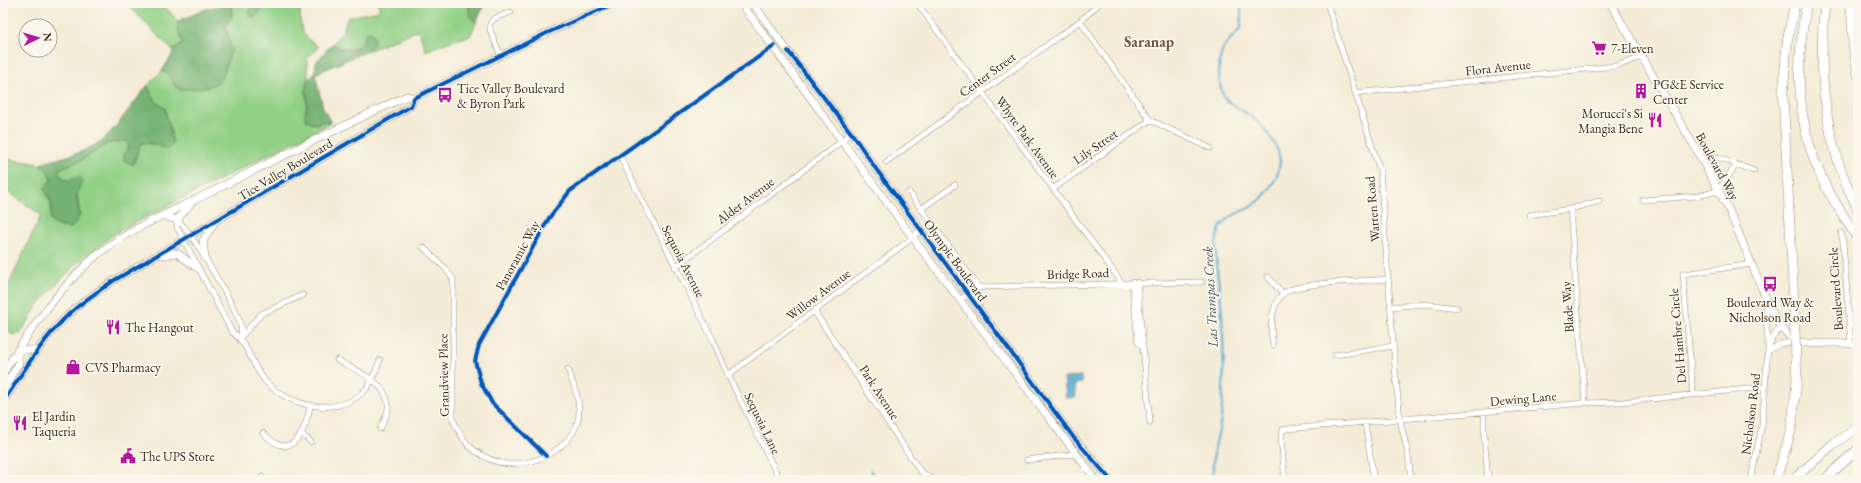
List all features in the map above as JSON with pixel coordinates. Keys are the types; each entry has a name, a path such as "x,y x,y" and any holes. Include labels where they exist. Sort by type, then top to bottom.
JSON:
{"highway":[{"path":"1776,480 1791,431 1797,381 1783,94 1786,42 1794,3"},
{"path":"1807,3 1802,33 1799,72 1800,101 1803,117 1811,148 1823,179 1858,239"},
{"path":"1825,3 1822,55 1823,87 1828,121 1841,169 1858,209"},
{"path":"1851,3 1852,31 1858,75"},
{"path":"1793,480 1816,459 1858,427"},
{"path":"1824,480 1858,449"},
{"path":"1854,480 1858,477"}],"street":[{"name":"Tice Valley Boulevard","path":"3,373 58,294 89,262 121,238 311,140 407,96 414,98 615,3"},
{"name":"Olympic Boulevard","path":"741,3 774,46 913,238 1096,480"},
{"name":"Whyte Park Avenue","path":"917,3 1122,283"},
{"name":"Center Street","path":"886,162 1080,21 1100,3"},
{"name":"Warren Road","path":"1328,3 1381,177 1400,420 1408,454 1411,480"},
{"name":"Boulevard Way","path":"1610,3 1696,149 1718,191 1736,226 1773,316 1781,327 1790,336 1798,341"},
{"name":"Olympic Boulevard","path":"755,4 851,132 1074,438 1108,479"},
{"path":"501,56 490,30 490,24 493,19 511,12"},
{"path":"1080,21 1150,120 1210,148"},
{"name":"Panoramic Way","path":"546,456 492,403 481,383 475,361 479,345 549,218 570,191 774,46"},
{"name":"Flora Avenue","path":"1355,94 1616,66 1642,57"},
{"name":"Tice Valley Boulevard","path":"3,402 38,350 66,317 94,294 411,106 414,98"},
{"name":"Lily Street","path":"1053,190 1150,120"},
{"name":"Alder Avenue","path":"675,267 842,141 851,132"},
{"path":"1696,149 1754,171"},
{"name":"Sequoia Avenue","path":"620,156 728,375"},
{"path":"1643,200 1698,196 1718,191 1736,165"},
{"path":"921,209 955,185"},
{"path":"908,192 979,288"},
{"path":"193,200 190,206 180,214 176,227 232,332 240,338 258,370 266,381 277,391 293,401 310,406 329,406 343,403 366,390 380,360"},
{"path":"1529,215 1570,209 1600,201"},
{"name":"Blade Way","path":"1570,209 1585,403"},
{"path":"164,216 177,220 183,224 205,258 242,327 240,338"},
{"path":"205,258 203,241 214,223"},
{"name":"Willow Avenue","path":"728,375 913,238 921,230"},
{"name":"Boulevard Circle","path":"1841,233 1854,344"},
{"name":"Grandview Place","path":"423,247 446,269 453,279 453,420 461,435 473,449 489,459 507,464 526,462 546,456 561,446 571,435 578,419 578,400 568,369"},
{"path":"158,256 177,253 197,268"},
{"name":"Del Hambre Circle","path":"1693,394 1683,274 1752,264"},
{"path":"1268,277 1283,294"},
{"path":"1272,345 1271,327 1273,316 1283,294 1303,286 1388,279"},
{"path":"1135,282 1138,343 1143,346 1150,422"},
{"name":"Bridge Road","path":"960,300 979,288 1135,282 1202,282"},
{"path":"240,338 261,314 303,295"},
{"name":"Nicholson Road","path":"1751,480 1762,425 1766,387 1768,351 1764,296"},
{"path":"1390,307 1425,304 1457,308"},
{"name":"Park Avenue","path":"814,311 920,471 933,480"},
{"name":"Nicholson Road","path":"1768,351 1773,337 1781,327"},
{"path":"1768,351 1780,344 1798,341 1814,344 1854,344"},
{"path":"1335,355 1394,346"},
{"path":"3,389 19,363 19,350 38,350"},
{"path":"337,360 372,379 385,394 388,404 386,415 380,429"},
{"name":"Sequoia Lane","path":"728,375 780,480"},
{"name":"Dewing Lane","path":"1284,480 1281,439 1284,430 1585,403 1622,402 1766,387"},
{"path":"264,433 273,442 284,446 293,443 302,434 310,406"},
{"path":"1484,413 1488,480"},
{"path":"1365,423 1374,480"},
{"path":"302,434 312,442"},
{"path":"1026,460 1075,454"}],"green space":[{"path":"126,3 161,3 178,21 178,29 183,44 172,50"},
{"path":"253,3 250,9 259,13 264,4 300,3 301,27 308,39 318,47 307,59 308,78 305,92 307,102 305,113 310,123 316,124 325,121 331,123 119,231 77,263 38,305 20,334 12,335 8,331 4,321 3,292 5,293 41,215 3,188 3,157 40,165 50,173 51,184 47,196 51,202 51,221 55,225 63,228 80,216 77,193 80,177 69,181 58,175 59,169 82,160 108,143 126,141 136,158 137,149 141,143 155,144 167,149 173,144 165,108 157,103 147,86 162,71 172,77 175,86 223,76 230,45 226,27 232,17 231,4"},
{"path":"253,3 267,3 264,4 254,18 249,15"},
{"path":"379,3 469,3 470,14 476,23 470,36 448,42 426,51 418,30 340,63 341,60 364,49 367,32 357,47 344,49 332,44 342,33 348,17 379,11"},
{"path":"469,3 485,3 476,23 470,14"},
{"path":"231,4 232,17 226,24 226,32 232,48 223,76 218,82 206,88 180,90 175,86 168,74 162,71 174,52 172,50 183,44 178,29 178,21 209,8"},
{"path":"367,32 371,32 374,38 374,45 315,74 316,62 332,44 344,49 357,47"},
{"path":"315,74 323,108 331,123 325,121 312,123 305,119 307,103 306,84"},
{"path":"147,86 157,103 165,108 173,144 167,149 155,144 141,143 133,165 124,160 124,153 129,147 126,141 108,143 82,160 59,169 59,175 68,181 80,177 83,180 77,193 79,216 75,223 71,228 55,225 51,221 51,202 44,189 51,180 47,170 40,164 81,152 102,141 117,125"}],"water":[{"path":"1081,376 1082,383 1075,384 1076,397 1066,398 1064,378"}],"waterway":[{"name":"Las Trampas Creek","path":"1214,480 1213,462 1220,426 1224,375 1222,317 1216,256 1217,238 1221,226 1228,219 1255,204 1270,188 1277,175 1280,162 1275,144 1267,133 1251,116 1230,103 1221,90 1219,69 1222,51 1241,28 1241,3"},
{"path":"870,470 878,480"}],"cycle path":[{"path":"3,402 55,328 75,308 113,281 411,106 414,98 547,33 615,3"},
{"path":"546,456 492,403 481,383 475,361 479,345 549,218 570,191 774,46"},
{"path":"788,51 855,138 876,169 1074,438 1109,478"}],"place":[{"name":"7-Eleven","path":"1599,48"},
{"name":"PG&E Service Center","path":"1641,91"},
{"name":"Tice Valley Boulevard & Byron Park","path":"445,95"},
{"name":"Morucci's Si Mangia Bene","path":"1655,120"},
{"name":"Boulevard Way & Nicholson Road","path":"1770,284"},
{"name":"The Hangout","path":"113,327"},
{"name":"CVS Pharmacy","path":"73,367"},
{"name":"El Jardin Taqueria","path":"20,423"},
{"name":"The UPS Store","path":"128,456"}],"district":[{"name":"Saranap","path":"1149,42"}]}
